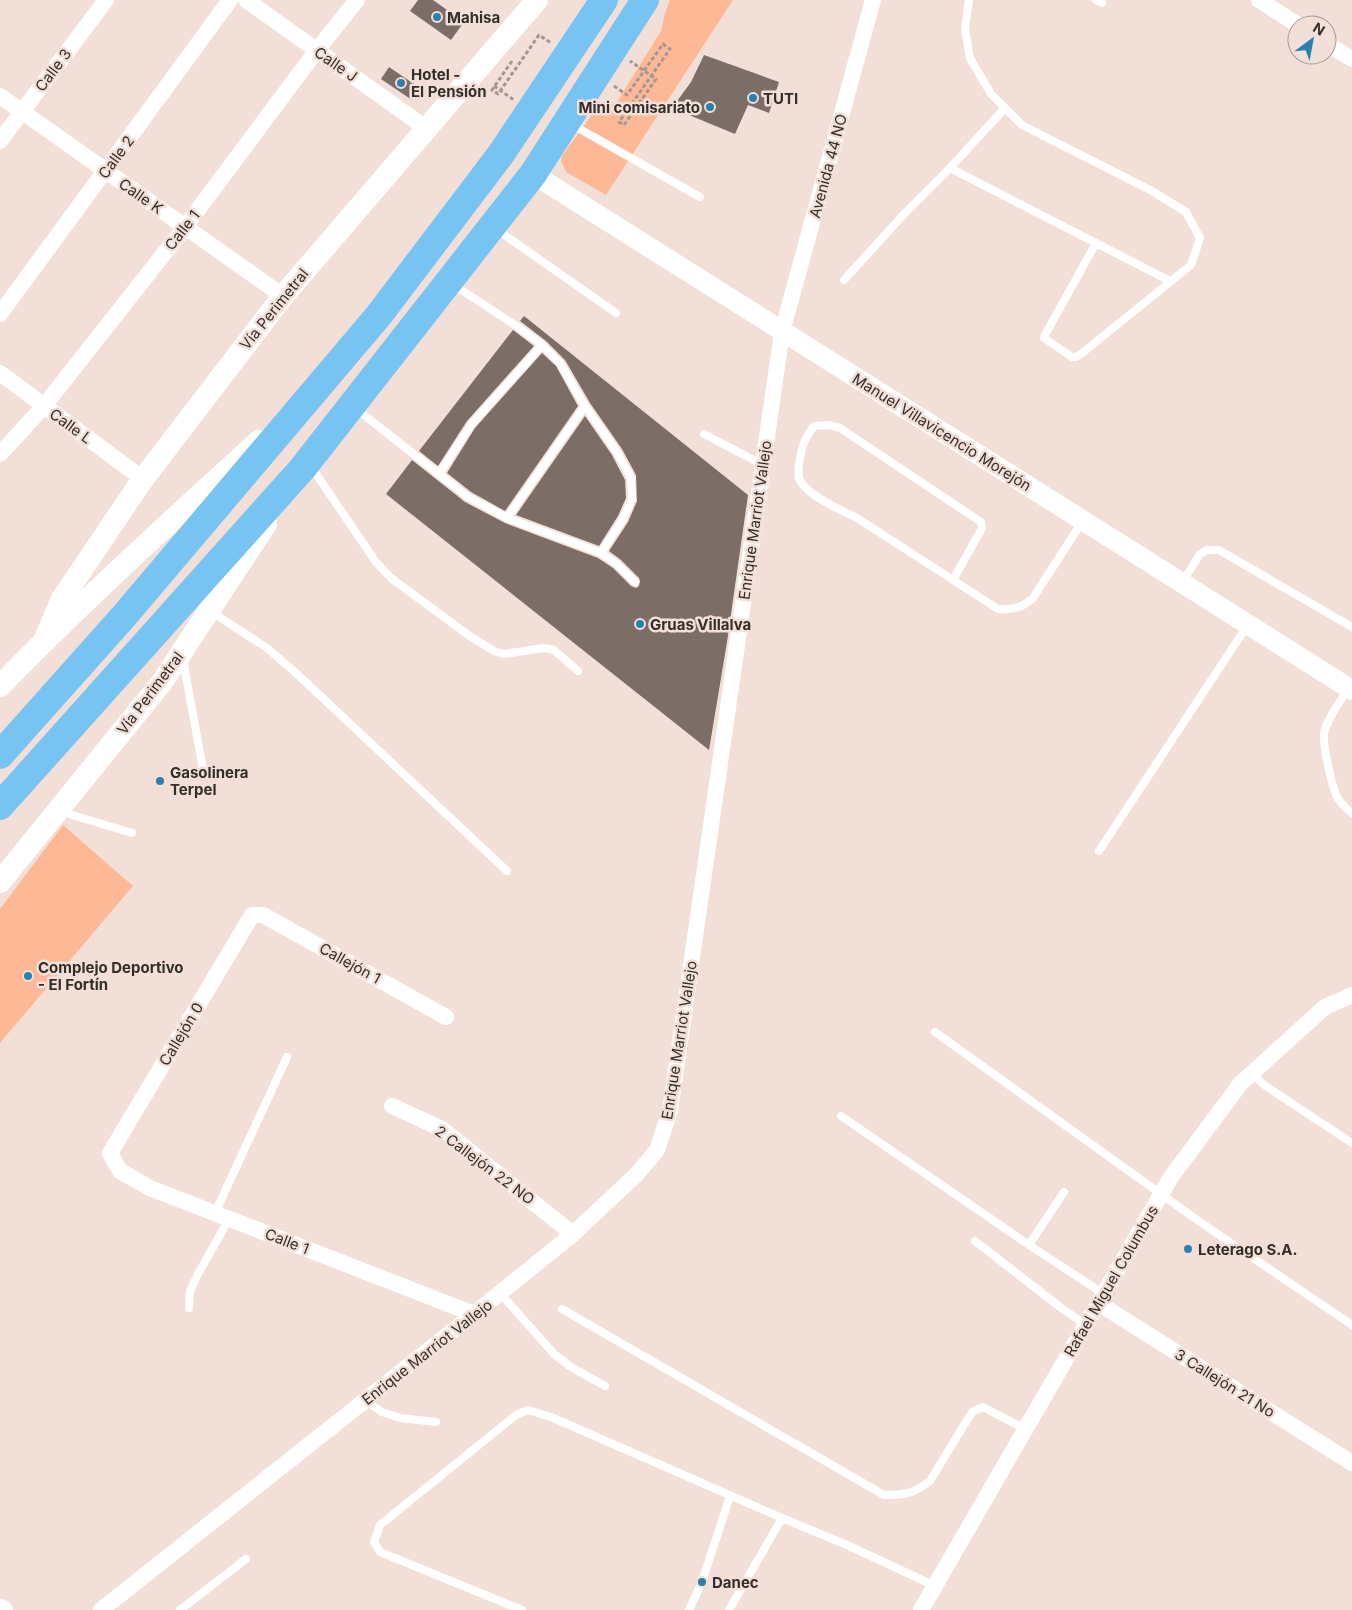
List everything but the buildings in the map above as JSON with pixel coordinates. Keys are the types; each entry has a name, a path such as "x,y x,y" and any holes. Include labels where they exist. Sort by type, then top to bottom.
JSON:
{"highway":[{"path":"574,45 593,0"},
{"name":"Vía Perimetral","path":"0,755 124,616 385,307 501,154 604,0"},
{"name":"Vía Perimetral","path":"0,806 305,465 533,174 645,0"}],"main road":[{"name":"Vía Perimetral","path":"44,641 62,599 143,479 283,296 537,0"},
{"name":"Vía Perimetral","path":"0,686 130,558 318,388"},
{"name":"Vía Perimetral","path":"0,882 162,682 305,465"}],"street":[{"name":"Calle 3","path":"0,141 106,0"},
{"name":"Calle 2","path":"0,314 230,0"},
{"name":"Calle J","path":"246,0 426,128"},
{"name":"Calle 1","path":"0,454 44,406 185,227 317,50 357,0"},
{"name":"Avenida 44 NO","path":"782,332 873,0"},
{"path":"1259,0 1287,18"},
{"path":"1337,50 1352,60"},
{"name":"Calle K","path":"0,96 283,296"},
{"name":"Manuel Villavicencio Morejón","path":"533,174 1350,689"},
{"name":"Enrique Marriot Vallejo","path":"101,1610 366,1401 573,1234 637,1174 657,1150 670,1111 782,332"},
{"name":"Calle L","path":"0,373 143,479"},
{"name":"Callejón 1","path":"252,915 258,914 263,916 446,1017"},
{"name":"Callejón 0","path":"110,1153 252,915"},
{"name":"Rafael Miguel Columbus","path":"921,1610 1171,1177 1242,1083 1325,1008 1352,995"},
{"name":"2 Callejón 22 NO","path":"392,1106 442,1129 573,1234"},
{"name":"Calle 1","path":"110,1153 120,1171 150,1188 474,1314"},
{"name":"3 Callejón 21 No","path":"1101,1298 1352,1463"}],"lane":[{"path":"969,0 965,29 970,58 991,94 1022,125 1152,191 1186,212 1200,238 1191,265 1081,354 1072,357 1044,338 1096,242"},
{"path":"844,280 1005,108"},
{"path":"567,122 700,197"},
{"path":"950,168 1170,281"},
{"path":"492,227 616,312"},
{"path":"448,282 518,327 542,345 560,363 585,406 617,452 631,478 632,499 623,519 601,553"},
{"path":"439,474 471,425 542,345"},
{"path":"352,405 468,497 507,518 601,553 617,564 634,582"},
{"path":"507,518 585,406"},
{"path":"953,580 982,528 981,522 840,428 830,425 814,426 802,446 799,466 799,478 807,489 835,507 857,518 953,580 998,609 1010,610 1025,605 1033,598 1083,520"},
{"path":"704,434 763,465"},
{"path":"305,465 376,562 391,578 471,637 494,651 504,654 544,648 554,650 578,671"},
{"path":"1182,583 1200,554 1207,550 1219,550 1352,627"},
{"path":"208,610 267,648 296,673 507,871"},
{"path":"1099,851 1248,624"},
{"path":"181,652 203,769"},
{"path":"1350,689 1332,715 1324,734 1327,760 1335,793 1352,813"},
{"path":"58,811 132,833"},
{"path":"935,1032 1162,1194 1352,1325"},
{"path":"189,1308 190,1292 286,1057"},
{"path":"1251,1074 1267,1087 1352,1143"},
{"path":"841,1116 1101,1298"},
{"path":"1029,1246 1064,1192"},
{"path":"975,1241 1086,1325"},
{"path":"500,1293 554,1354 571,1367 605,1386"},
{"path":"562,1309 884,1495 905,1495 930,1481 972,1412 983,1407 1025,1429"},
{"path":"366,1401 382,1412 400,1418 436,1422"},
{"path":"522,1610 380,1552 374,1542 380,1525 516,1415 528,1410 551,1417 730,1496 847,1544 935,1586"},
{"path":"689,1610 702,1582 730,1496"},
{"path":"729,1610 782,1518"},
{"path":"180,1610 246,1559"}],"path":[{"path":"613,49 656,79"},
{"path":"475,72 530,112"}],"shaded area":[{"path":"670,0 733,0 606,195 566,172 561,161 562,156 596,109 606,103 615,105 661,31"},
{"name":"Complejo Deportivo - El Fortín","path":"63,825 133,886 0,1043 0,909"}],"place":[{"name":"Mahisa","path":"437,17"},
{"name":"Hotel - El Pensión","path":"401,83"},
{"name":"TUTI","path":"753,98"},
{"name":"Mini comisariato","path":"710,107"},
{"name":"Gruas Villalva","path":"640,624"},
{"name":"Gasolinera Terpel","path":"160,781"},
{"name":"Complejo Deportivo - El Fortín","path":"28,976"},
{"name":"Leterago S.A.","path":"1188,1249"},
{"name":"Danec","path":"702,1582"}]}
